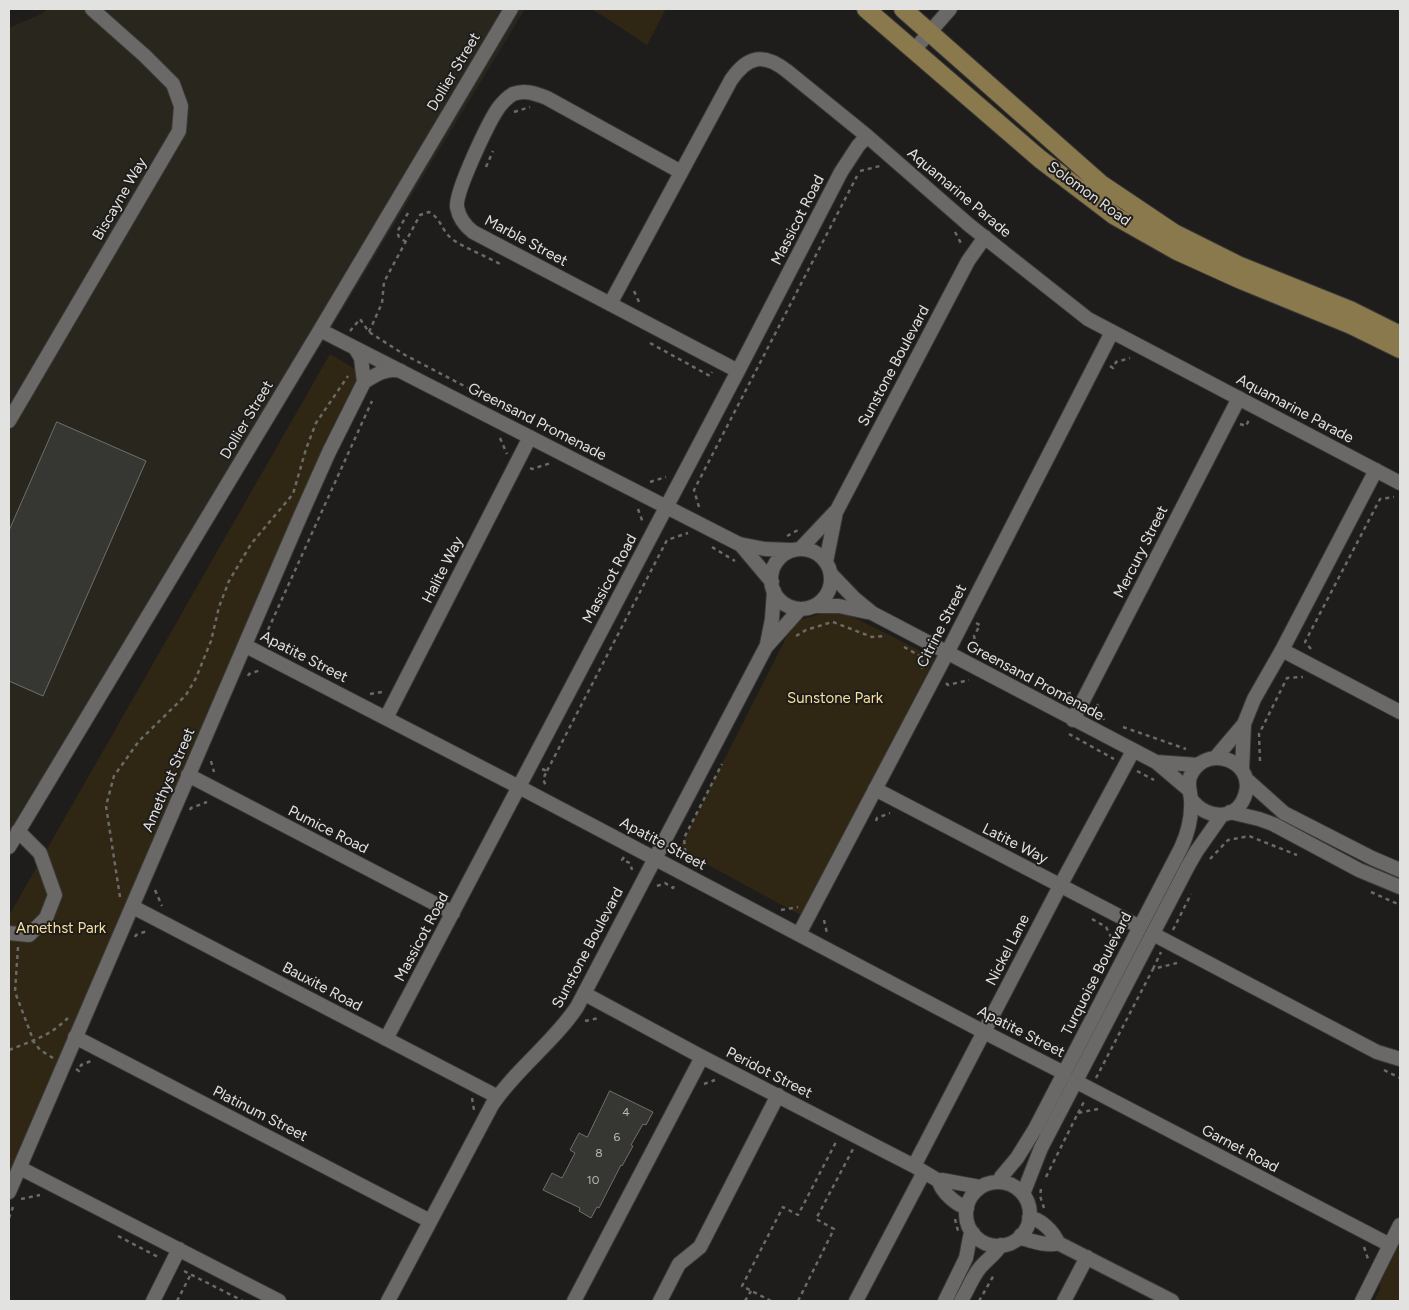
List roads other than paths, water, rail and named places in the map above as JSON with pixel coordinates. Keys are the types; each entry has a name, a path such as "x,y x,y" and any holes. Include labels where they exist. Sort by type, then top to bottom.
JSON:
{"main road":[{"name":"Solomon Road","path":"866,9 1040,159 1115,216 1177,251 1241,280 1351,325 1400,349"},
{"name":"Solomon Road","path":"903,9 1101,184 1174,233 1238,265 1350,310 1400,335"}],"street":[{"name":"Biscayne Way","path":"9,421 179,131 181,106 173,84 145,56 92,9"},
{"name":"Dollier Street","path":"9,847 511,9"},
{"path":"914,50 950,9"},
{"name":"Aquamarine Parade","path":"610,304 738,69 755,59 766,59 776,62 867,136 969,225 1088,319 1376,470 1398,490"},
{"name":"Marble Street","path":"681,172 547,98 529,92 516,94 507,99 498,109 460,188 457,206 462,223 473,232 738,370"},
{"name":"Massicot Road","path":"386,1039 841,172 867,136"},
{"name":"Sunstone Boulevard","path":"793,545 814,534 836,512 968,261 985,237"},
{"name":"Greensand Promenade","path":"320,330 739,544 765,549 793,545"},
{"name":"Citrine Street","path":"799,934 947,653 1112,332"},
{"path":"355,348 361,358 364,382 376,374 389,370 407,373"},
{"name":"Amethyst Street","path":"11,1194 127,904 246,646 311,492 364,382"},
{"name":"Mercury Street","path":"1073,720 1238,398"},
{"name":"Halite Way","path":"386,718 530,436"},
{"path":"1216,757 1244,724 1254,699 1282,650 1376,470"},
{"name":"Sunstone Boulevard","path":"829,568 836,512"},
{"name":"Greensand Promenade","path":"739,544 773,586"},
{"path":"793,545 815,552 829,568 828,592 814,606 800,609 785,604 773,586 772,572 776,563 793,545"},
{"name":"Greensand Promenade","path":"829,568 846,591 872,613 1156,762 1190,795"},
{"name":"Sunstone Boulevard","path":"766,647 772,619 773,586"},
{"name":"Greensand Promenade","path":"814,606 844,607 872,613"},
{"name":"Sunstone Boulevard","path":"388,1301 498,1097 578,1007 654,858 766,647 800,609"},
{"name":"Apatite Street","path":"246,646 519,787 1070,1077"},
{"path":"1282,650 1400,712"},
{"path":"1226,814 1238,807 1244,799 1247,789 1244,775 1244,724"},
{"name":"Nickel Lane","path":"856,1301 984,1032 1133,751"},
{"path":"1400,870 1378,861 1284,813 1244,775 1235,763 1226,758 1216,757 1206,760 1195,758 1189,781 1190,795 1196,806 1204,812 1212,815 1250,816 1273,824 1359,870 1400,887"},
{"name":"Greensand Promenade","path":"1156,762 1195,758"},
{"name":"Pumice Road","path":"188,775 453,913"},
{"name":"Latite Way","path":"875,789 1140,927"},
{"name":"Turquoise Boulevard","path":"1023,1194 1070,1077 1140,927 1186,837 1190,818 1190,795"},
{"name":"Turquoise Boulevard","path":"1000,1182 1001,1177 1017,1158 1070,1077 1153,934 1196,852 1226,814"},
{"path":"14,934 29,935 46,918 56,895 40,853 18,831"},
{"name":"Bauxite Road","path":"127,904 498,1097"},
{"path":"1153,934 1377,1052 1400,1059"},
{"name":"Peridot Street","path":"584,994 939,1181 980,1187"},
{"name":"Platinum Street","path":"75,1037 430,1221"},
{"path":"574,1301 702,1057"},
{"name":"Garnet Road","path":"1070,1077 1390,1245"},
{"path":"660,1301 679,1264 700,1247 778,1095"},
{"path":"20,1168 276,1301"},
{"name":"Peridot Street","path":"939,1181 940,1186 960,1206 967,1208"},
{"path":"1000,1182 1010,1184 1023,1194 1029,1210 1029,1218 1021,1235 1016,1240 1001,1245 990,1245 973,1233 966,1217 967,1208 971,1196 980,1187 1000,1182"},
{"path":"1029,1218 1039,1220 1058,1242 1172,1301"},
{"path":"1362,1301 1400,1225"},
{"path":"945,1301 963,1265 970,1237 973,1233"},
{"path":"1021,1235 1024,1239 1054,1244 1058,1242"},
{"path":"961,1301 977,1271 986,1260 996,1253 1001,1245"},
{"path":"152,1301 179,1249"},
{"path":"1064,1301 1087,1257"}],"park label":[{"name":"Sunstone Park","path":"835,699"},
{"name":"Amethst Park","path":"61,929"}]}
